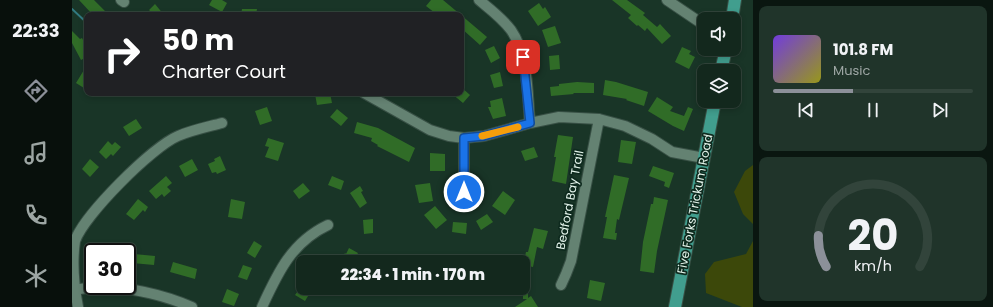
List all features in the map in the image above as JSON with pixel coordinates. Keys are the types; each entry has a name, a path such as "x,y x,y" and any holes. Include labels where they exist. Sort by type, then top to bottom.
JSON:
{"main road":[{"path":"733,12 736,0"},
{"name":"Five Forks Trickum Road","path":"675,307 714,108"}],"street":[{"path":"479,0 504,22 518,42 523,57 530,123"},
{"path":"667,0 697,20"},
{"path":"369,96 430,130 449,136 464,138 484,136 530,123 560,117 599,119 625,126 652,139 672,152 704,158"},
{"name":"Bedford Bay Trail","path":"561,285 571,261 599,119"},
{"path":"78,307 74,290 74,246 79,231 93,212 157,149 177,136 222,123"},
{"path":"464,138 464,192"},
{"path":"262,307 276,277 290,255 311,235 328,225"},
{"path":"74,290 102,287 133,289 158,294 192,307"}],"green space":[{"path":"753,165 753,224 743,214 734,192 745,171"},
{"path":"753,241 753,307 742,307 706,293 705,274 714,262 746,254"}],"building":[{"path":"79,0 94,0 106,12 90,12"},
{"path":"212,0 222,0 227,3 222,12 209,5"},
{"path":"431,0 443,0 457,12 434,12 426,6"},
{"path":"612,0 627,0 645,13 643,15 657,27 660,24 671,36 662,44 647,28 645,31 638,25 637,26 628,18 631,15"},
{"path":"539,3 543,9 545,7 551,17 538,26 528,11"},
{"path":"155,4 162,12 151,12 149,10"},
{"path":"242,9 257,9 256,12 242,12"},
{"path":"464,18 487,37 480,45 464,31"},
{"path":"555,26 561,43 548,47 542,30"},
{"path":"72,31 80,39 82,38 84,42 84,58 81,60 72,43"},
{"path":"494,46 500,58 491,63 485,50"},
{"path":"682,47 691,51 689,54 695,57 689,69 675,62"},
{"path":"559,55 560,69 550,70 549,56"},
{"path":"84,70 84,88 76,83"},
{"path":"500,72 503,86 494,88 490,75"},
{"path":"605,80 648,92 644,106 626,100 627,99 603,95"},
{"path":"577,82 594,83 594,93 573,93 574,94 551,96 550,87 559,86 559,84"},
{"path":"464,90 470,95 463,103 455,96 464,96"},
{"path":"315,96 331,96 332,103 317,105"},
{"path":"657,97 673,107 670,111 684,116 688,107 693,109 684,131 648,111"},
{"path":"502,98 506,116 493,119 488,107 491,107 490,101"},
{"path":"267,107 272,121 260,125 255,111"},
{"path":"337,109 348,118 341,126 330,117"},
{"path":"136,119 142,128 129,136 123,127"},
{"path":"357,122 378,128 415,148 409,162 377,146 378,145 371,141 372,138 354,133"},
{"path":"558,135 573,137 566,184 552,181"},
{"path":"268,138 284,143 278,161 265,157 269,147 265,146"},
{"path":"621,140 636,142 632,164 618,162"},
{"path":"108,141 112,145 115,142 121,147 113,156 111,154 106,159 99,152"},
{"path":"534,147 538,157 525,161 521,151"},
{"path":"430,153 445,154 445,171 430,171"},
{"path":"220,156 226,170 217,174 216,172 212,173 208,164 215,161 214,159"},
{"path":"90,159 99,167 90,177 82,169"},
{"path":"192,159 198,170 185,177 179,166"},
{"path":"653,166 674,173 669,188 664,186 665,182 649,176"},
{"path":"614,175 629,178 619,220 617,219 615,233 617,233 616,240 603,238 607,217 605,217"},
{"path":"166,176 172,183 167,187 171,191 164,197 162,194 156,199 149,191"},
{"path":"332,176 344,181 341,190 328,185"},
{"path":"303,183 310,191 299,199 293,191"},
{"path":"430,183 433,201 419,203 415,185"},
{"path":"360,186 363,191 361,192 367,203 360,208 350,193"},
{"path":"503,191 515,200 505,215 492,206"},
{"path":"654,197 668,200 654,273 640,271 643,242 651,204 653,204"},
{"path":"138,199 148,207 145,212 143,210 134,220 126,214"},
{"path":"231,199 245,202 242,219 228,217"},
{"path":"435,206 447,220 436,229 424,215"},
{"path":"487,214 493,222 481,230 476,221"},
{"path":"373,219 373,233 364,234 363,220"},
{"path":"453,222 467,223 466,234 452,232"},
{"path":"534,228 548,231 543,249 537,247 533,267 530,266 530,255 525,255 526,252 528,252"},
{"path":"254,241 262,246 255,258 247,253"},
{"path":"349,248 358,253 357,255 344,255 345,253 346,254"},
{"path":"136,254 155,256 154,265 136,263"},
{"path":"173,262 197,269 195,279 170,272"},
{"path":"243,265 252,268 247,280 238,277"},
{"path":"590,280 605,283 601,301 587,298"},
{"path":"227,289 239,294 234,306 222,302"},
{"path":"296,294 296,295 309,295 305,301 295,295"},
{"path":"523,295 528,295 528,298 531,296 538,307 515,307 527,299 523,299"}],"waterway":[{"path":"72,9 84,20"}],"slow traffic":[{"path":"482,136 518,127"}],"route":[{"path":"464,192 464,138 484,136 530,123 523,57"}]}
